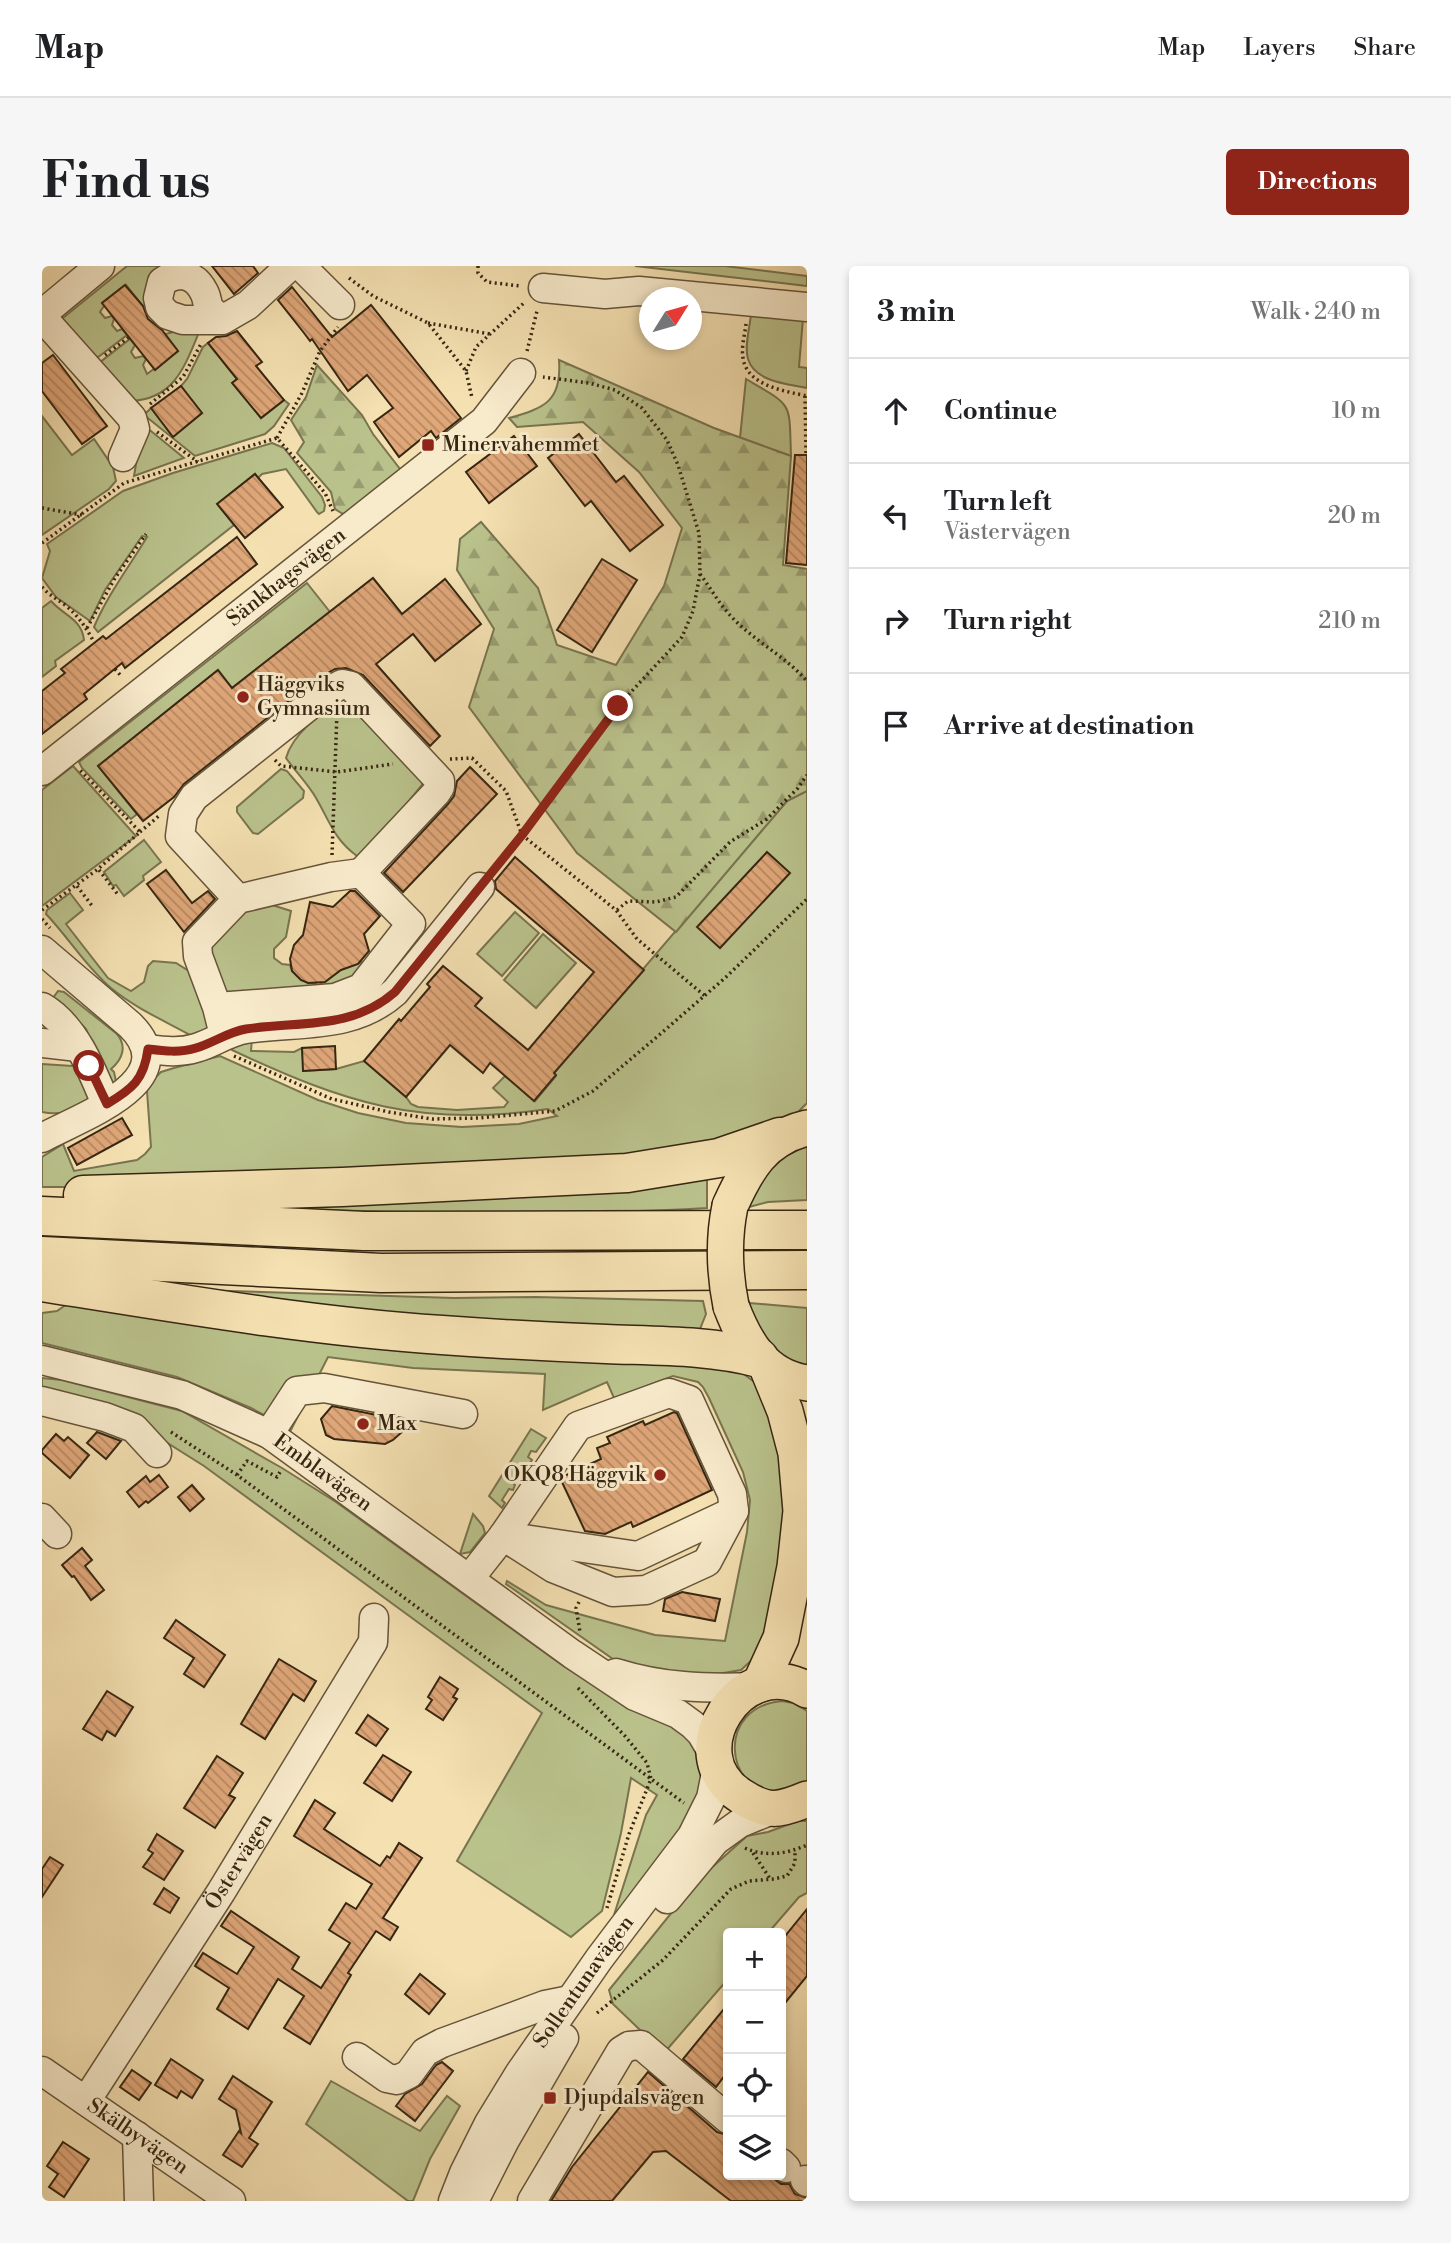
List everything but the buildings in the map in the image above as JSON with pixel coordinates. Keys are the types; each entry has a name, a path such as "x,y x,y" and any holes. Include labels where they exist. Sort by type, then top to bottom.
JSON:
{"highway":[{"path":"42,1196 356,1187 627,1173 719,1158 800,1130"},
{"path":"42,1216 364,1231 807,1230"},
{"path":"42,1256 381,1273 807,1270"},
{"path":"42,1282 219,1310 382,1331 541,1342 687,1347 732,1351 763,1362"}],"main road":[{"path":"756,1686 781,1638 795,1567 801,1510 796,1453 785,1411 763,1362 742,1334 731,1306 725,1278 724,1252 730,1206 740,1183 756,1158 800,1130"},
{"path":"763,1362 796,1381 807,1383"},
{"path":"793,1806 753,1804 733,1791 716,1762 714,1737 730,1702 756,1686 780,1682 801,1686 807,1690"}],"street":[{"path":"100,266 42,316 132,418 135,429 123,457"},
{"path":"222,320 248,305 290,266"},
{"path":"301,266 340,305"},
{"path":"543,288 605,294 639,291 807,307"},
{"name":"Sänkhagsvägen","path":"42,771 484,421 521,373"},
{"path":"213,1040 217,1007 198,956 197,942 238,899 331,877 361,873 440,787 440,781 351,686 338,685 194,797 183,814 180,835 238,899"},
{"path":"217,1007 335,998 361,988 411,924 361,873"},
{"path":"148,1049 171,1052 245,1029 340,1019 380,1005 395,992 480,887"},
{"path":"42,950 130,1025 148,1049 144,1069 137,1083 107,1104 42,1138"},
{"path":"42,1007 50,1011 69,1033 107,1104"},
{"path":"42,1043 78,1047"},
{"name":"Emblavägen","path":"42,1360 182,1395 269,1434 572,1654 635,1696 685,1719 701,1733 716,1762"},
{"path":"269,1434 297,1391 324,1388 463,1415"},
{"path":"469,1579 503,1536 578,1426 669,1393 689,1400 732,1494 734,1511 707,1562 646,1590 613,1592 553,1568 503,1536"},
{"path":"52,1403 83,1425"},
{"path":"52,1403 105,1417 162,1441"},
{"path":"503,1536 638,1556 734,1511"},
{"name":"Östervägen","path":"86,2101 221,1892 373,1642 374,1618"},
{"name":"Emblavägen","path":"572,1654 617,1674 666,1685 705,1689 756,1686"},
{"name":"Sollentunavägen","path":"453,2201 489,2123 519,2074 570,2000 692,1836 711,1798 716,1762"},
{"name":"Sollentunavägen","path":"474,2201 505,2140 568,2032 671,1894 715,1841 740,1823 793,1806"},
{"path":"357,2057 387,2078 397,2080 409,2074 425,2052 442,2043 545,2005 570,2000"},
{"path":"532,2201 576,2113 621,2050 629,2046 641,2045 726,2117"},
{"name":"Skälbyvägen","path":"42,2071 231,2201"},
{"path":"137,2136 139,2201"}],"path":[{"path":"478,266 478,273 487,282 543,288"},
{"path":"343,274 373,296 428,323 490,334"},
{"path":"466,371 476,347 513,311 543,288"},
{"path":"480,887 618,706 682,637 694,611 701,574 699,533 678,466 667,440 642,408 615,390 589,383 521,373 543,288"},
{"path":"42,543 124,483 277,438 302,393 320,351 338,330 340,305 358,303 373,296"},
{"path":"749,302 743,358 754,377 764,383 806,396 806,454"},
{"path":"132,418 183,377 202,341 222,320"},
{"path":"428,323 466,371 473,404 484,421"},
{"path":"132,418 145,422 198,462"},
{"path":"277,438 325,493 331,510 350,527"},
{"path":"42,508 82,515"},
{"path":"87,628 115,578 146,534"},
{"path":"701,574 728,614 807,681"},
{"path":"42,587 82,620 94,642"},
{"path":"331,877 337,772 338,685"},
{"path":"64,753 140,832"},
{"path":"616,910 628,901 656,902 676,897 730,842 767,819 807,775"},
{"path":"42,910 98,869 161,814"},
{"path":"522,835 616,910 637,939 705,996"},
{"path":"98,869 119,896"},
{"path":"76,886 93,907"},
{"path":"213,1040 230,1055 332,1099 389,1112 432,1119 480,1118 555,1111 593,1091 705,996 807,899"},
{"path":"162,1441 237,1475 694,1811"},
{"path":"237,1475 247,1461 277,1477 282,1468"},
{"path":"743,1847 766,1854 795,1850 807,1845"},
{"path":"597,2013 663,1960 731,1889 749,1881 771,1880 791,1872 795,1863 795,1850"},
{"path":"752,1851 771,1880"}],"green space":[{"path":"127,266 156,266 161,272 154,305 146,310 126,285 102,303 104,306 100,312 105,318 112,316 112,325 117,331 122,329 127,335 93,361 58,322"},
{"path":"635,266 725,266 807,276 807,286"},
{"path":"751,314 803,318 799,367 807,368 807,388 773,381 752,367 747,348"},
{"path":"202,325 178,376 169,386 147,399 131,401 99,363 130,339 135,345 131,352 135,358 143,356 146,359 143,365 147,374 178,351 165,334"},
{"path":"208,343 237,379 233,383 261,418 284,400 289,404 265,434 195,456 144,415 151,408 173,436 202,413 181,386 203,347"},
{"path":"559,360 714,428 791,456 783,565 807,569 807,791 787,801 676,932 577,853 469,707 494,629 457,570 460,539 481,522 538,588 557,645 616,665 664,586 682,528 639,472 583,422 517,427 509,418 549,401 558,385"},
{"path":"317,365 362,415 400,469 389,482 343,514 335,509 331,492 297,453 304,442 291,420 306,397"},
{"path":"746,379 773,395 786,407 789,415 791,456 740,438"},
{"path":"42,416 72,455 94,439 113,467 116,481 109,489 42,535"},
{"path":"145,428 184,458 134,476 141,434"},
{"path":"272,443 284,448 322,497 324,511 319,514 317,512 286,469 262,474 258,478 255,474 218,504 234,525 98,632 94,627 100,615 147,537 142,536 105,590 90,621 56,597 42,578 50,551 47,544 123,491"},
{"path":"307,583 330,612 232,688 217,671 98,766 137,814 131,819 79,762"},
{"path":"51,601 76,622 84,640 55,661 56,666 42,677 42,608"},
{"path":"343,703 351,705 422,781 422,785 365,855 357,856 338,837 313,793 286,758 294,741 308,725 326,711"},
{"path":"73,766 136,836 42,906 42,790"},
{"path":"281,769 287,771 304,791 303,798 258,834 253,833 237,812 237,807"},
{"path":"807,791 807,1103 795,1115 739,1143 342,1187 42,1187 42,1157 63,1144 74,1171 137,1160 151,1147 147,1091 156,1077 161,1072 220,1056 318,1100 358,1113 406,1123 462,1127 519,1124 557,1116 548,1109 461,1115 384,1107 311,1084 273,1069 230,1047 252,1038 251,1051 294,1052 302,1048 304,1071 336,1069 364,1061 411,1104 418,1107 457,1110 504,1107 508,1102 493,1088 505,1076 535,1101 556,1076 554,1073 787,801"},
{"path":"144,840 161,862 124,896 104,872"},
{"path":"70,893 83,910 66,924 108,978 131,991 144,982 148,966 153,961 176,963 192,973 210,1028 192,1036 130,1002 102,980 46,914 47,910"},
{"path":"269,904 291,911 286,937 274,949 274,958 282,964 290,965 301,980 319,985 340,970 414,943 418,947 370,1001 234,1020 207,955 216,933 252,907"},
{"path":"515,912 539,933 502,976 477,954"},
{"path":"543,934 576,963 536,1008 504,980"},
{"path":"58,991 64,992 117,1034 123,1048 121,1057 111,1069 117,1086 81,1107 53,1113 42,1112 42,1064 103,1068 86,1029 53,998"},
{"path":"807,1146 807,1200 768,1202 749,1207 758,1186 770,1169 787,1155"},
{"path":"704,1178 707,1181 707,1208 529,1213 233,1208"},
{"path":"164,1289 454,1298 703,1301 706,1314 700,1329 554,1327 325,1310"},
{"path":"749,1303 807,1308 807,1367 786,1358 769,1343 757,1325"},
{"path":"67,1304 723,1359 764,1389 777,1424 788,1550 765,1648 741,1670 700,1677 660,1672 613,1659 506,1584 507,1581 546,1605 655,1635 725,1641 747,1532 750,1500 743,1472 709,1398 698,1382 673,1376 614,1398 607,1382 543,1410 545,1374 413,1368 328,1357 291,1430 251,1408 177,1377 42,1343 42,1313 57,1311"},
{"path":"42,1378 62,1380 182,1411 336,1502 562,1665 635,1709 672,1722 704,1756 702,1795 671,1853 614,1915 646,1815 657,1795 631,1778 602,1911 571,1937 457,1861 542,1713 204,1466 134,1422 42,1395"},
{"path":"531,1429 546,1438 536,1452 531,1451 528,1457 532,1460 523,1474 518,1472 512,1482 515,1485 513,1490 509,1489 502,1500 505,1503 502,1508 489,1496"},
{"path":"473,1514 485,1533 470,1552 460,1554"},
{"path":"782,1701 793,1703 807,1711 807,1782 776,1792 759,1788 746,1779 738,1765 735,1749 737,1732 746,1718 760,1707"},
{"path":"798,1821 807,1821 807,1893 799,1897 772,1928 723,1928 723,1985 664,2053 613,2004 609,1990 698,1880 747,1836"},
{"path":"331,2081 420,2131 447,2096 460,2106 430,2159 413,2201 408,2201 306,2124"}],"place":[{"name":"Minervahemmet","path":"428,445"},
{"name":"Häggviks Gymnasium","path":"243,697"},
{"name":"Max","path":"363,1424"},
{"name":"OKQ8 Häggvik","path":"660,1475"},
{"name":"Djupdalsvägen","path":"550,2098"}],"route":[{"path":"89,1066 107,1104 137,1083 144,1069 148,1049 171,1052 196,1048 245,1029 340,1019 356,1016 380,1005 395,992 522,835 618,706"}]}
